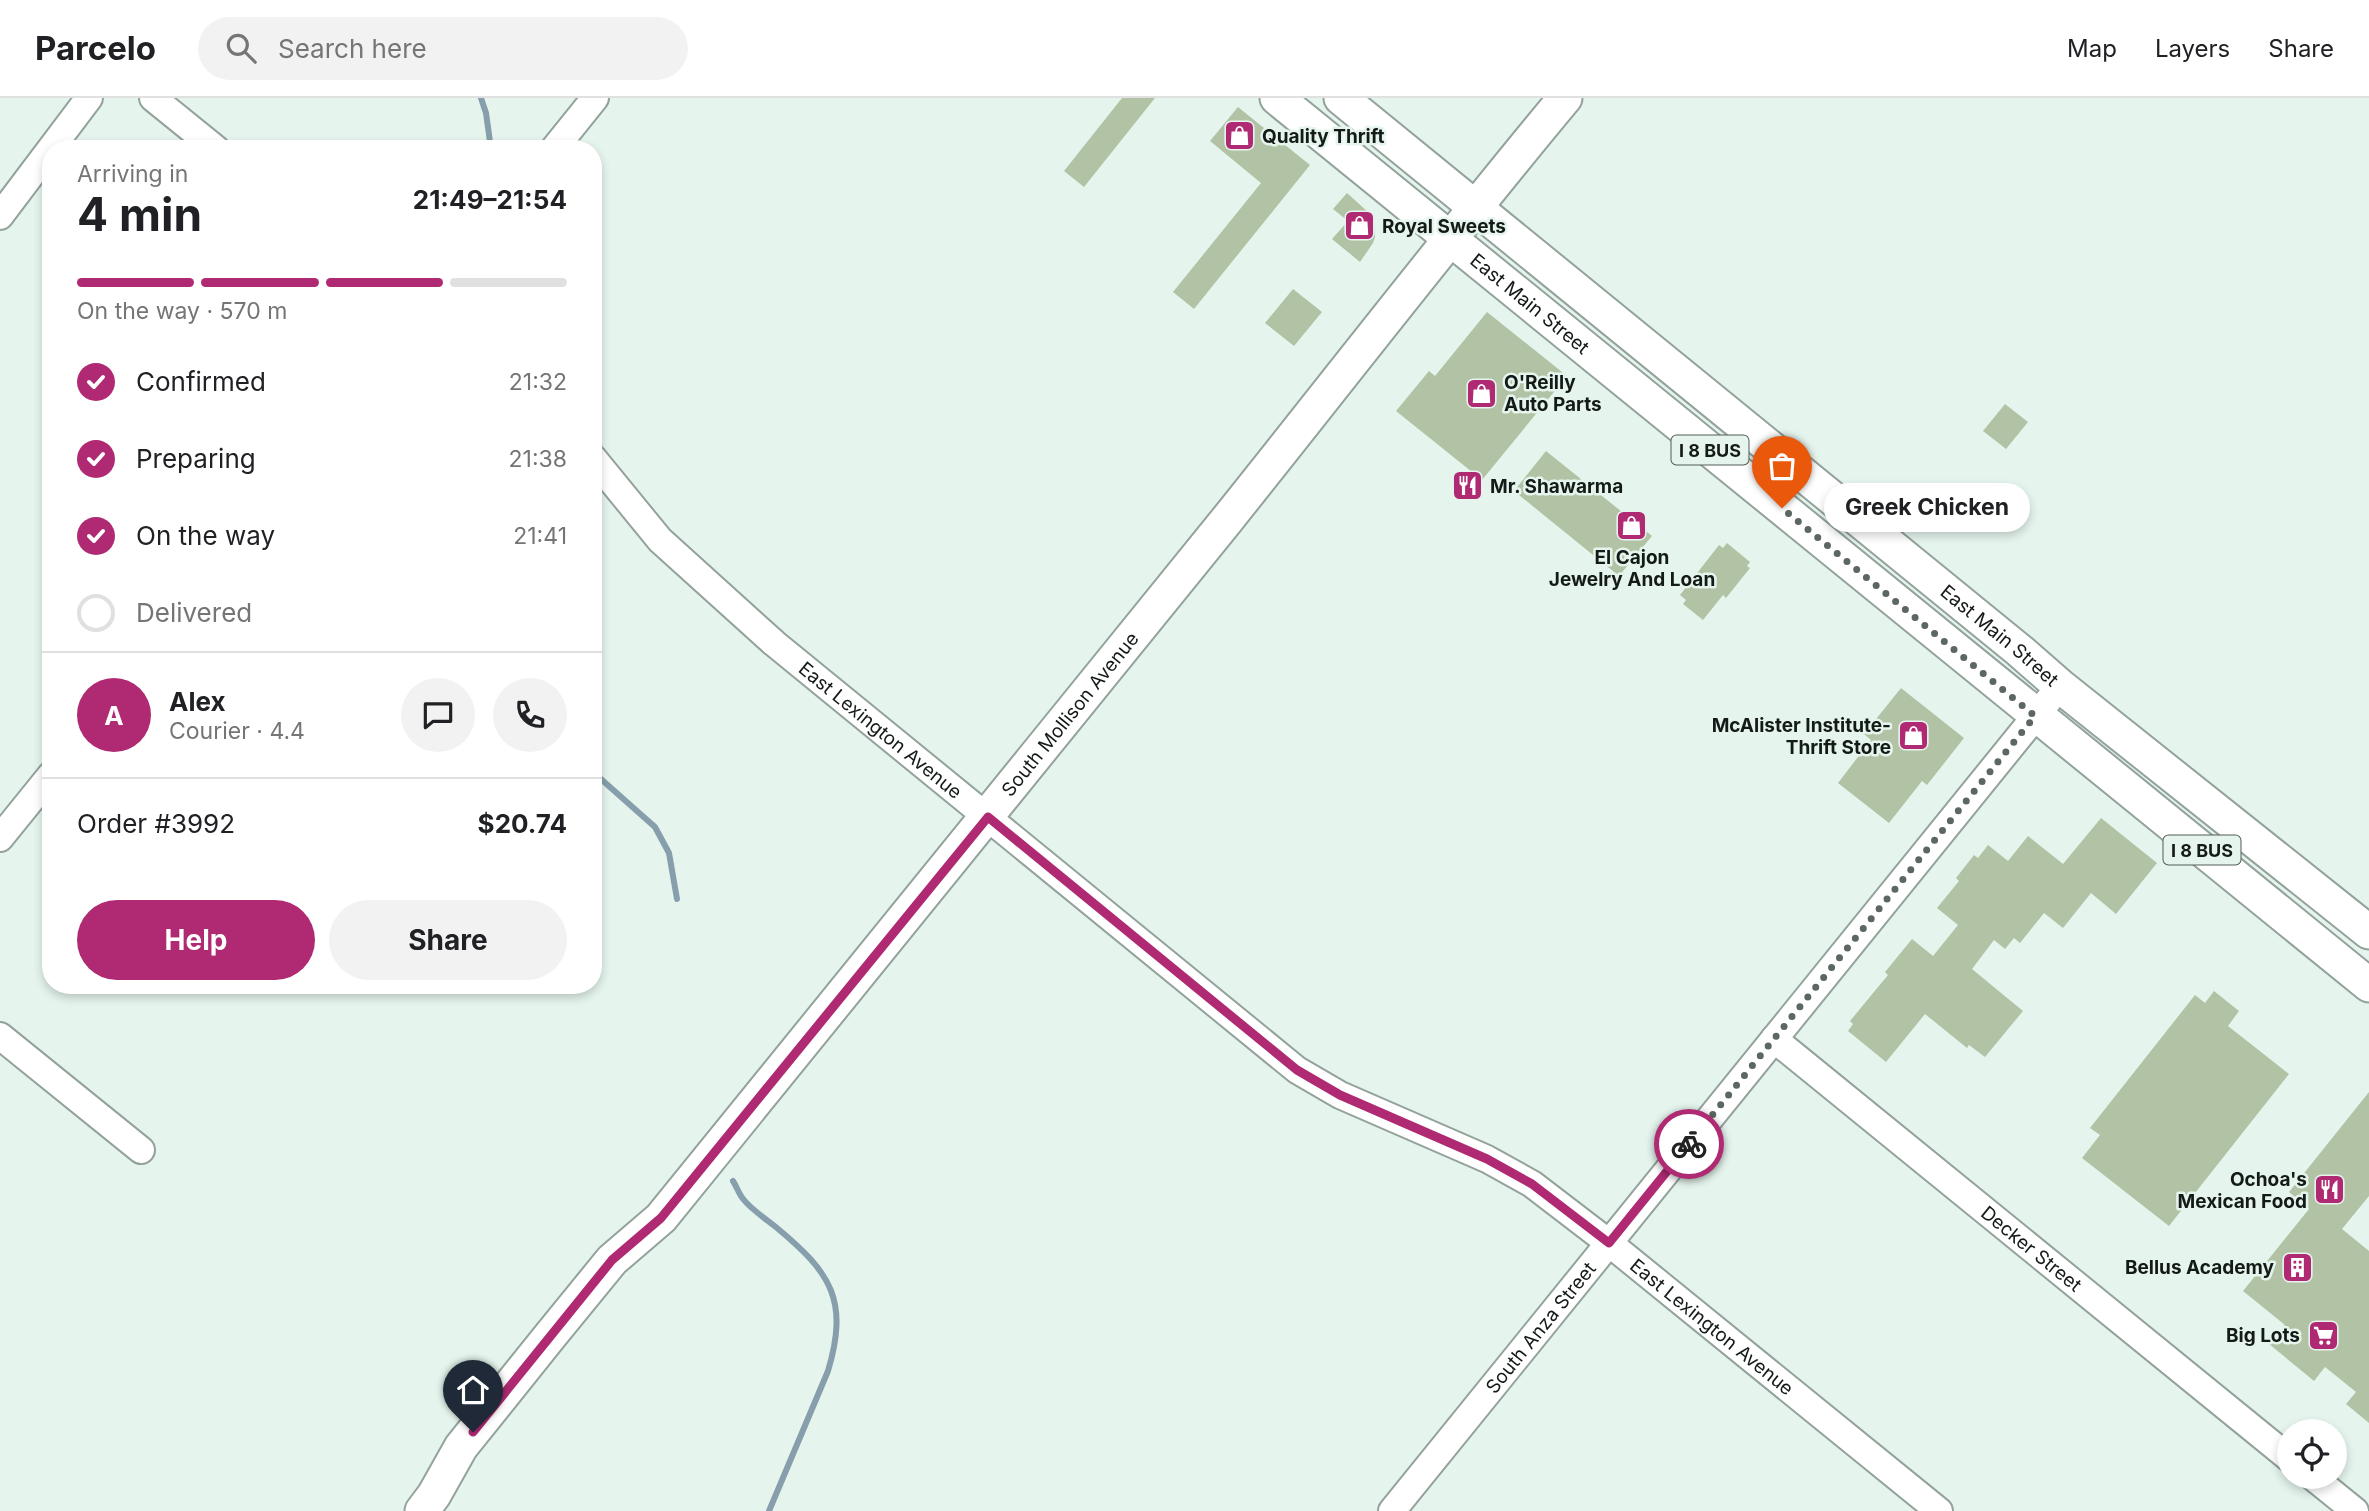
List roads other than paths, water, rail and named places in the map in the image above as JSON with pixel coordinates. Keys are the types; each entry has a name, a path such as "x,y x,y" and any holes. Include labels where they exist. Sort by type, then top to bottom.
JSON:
{"main road":[{"name":"East Main Street","path":"1277,98 2369,985"},
{"name":"East Main Street","path":"1341,98 2010,642 2060,686 2369,932"},
{"name":"South Mollison Avenue","path":"422,1511 461,1447 557,1326 612,1260 661,1218 988,817 1304,424 1450,237 1565,98"}],"street":[{"path":"57,140 89,98"},
{"path":"153,98 205,140"},
{"path":"561,140 595,98"},
{"path":"0,216 42,160"},
{"name":"East Lexington Avenue","path":"602,469 660,540 774,643 1297,1070 1340,1095 1487,1159 1532,1184 1609,1243 1939,1511"},
{"name":"South Anza Street","path":"1392,1511 2060,686"},
{"path":"0,838 42,786"},
{"path":"0,1036 141,1150"},
{"name":"Decker Street","path":"1774,1039 2277,1448"},
{"path":"2328,1489 2355,1511"}],"waterway":[{"path":"481,98 490,140"},
{"path":"602,780 655,827 669,853 677,899"},
{"path":"733,1181 747,1204 811,1259 831,1290 835,1306 834,1346 828,1371 769,1511"}],"place":[{"name":"Quality Thrift","path":"1239,136"},
{"name":"Royal Sweets","path":"1359,226"},
{"name":"O'Reilly Auto Parts","path":"1481,393"},
{"name":"Mr. Shawarma","path":"1467,486"},
{"name":"Greek Chicken","path":"1782,508"},
{"name":"El Cajon Jewelry And Loan","path":"1632,526"},
{"name":"McAlister Institute- Thrift Store","path":"1914,736"},
{"name":"Ochoa's Mexican Food","path":"2330,1190"},
{"name":"Bellus Academy","path":"2297,1267"},
{"name":"Big Lots","path":"2323,1335"}]}
